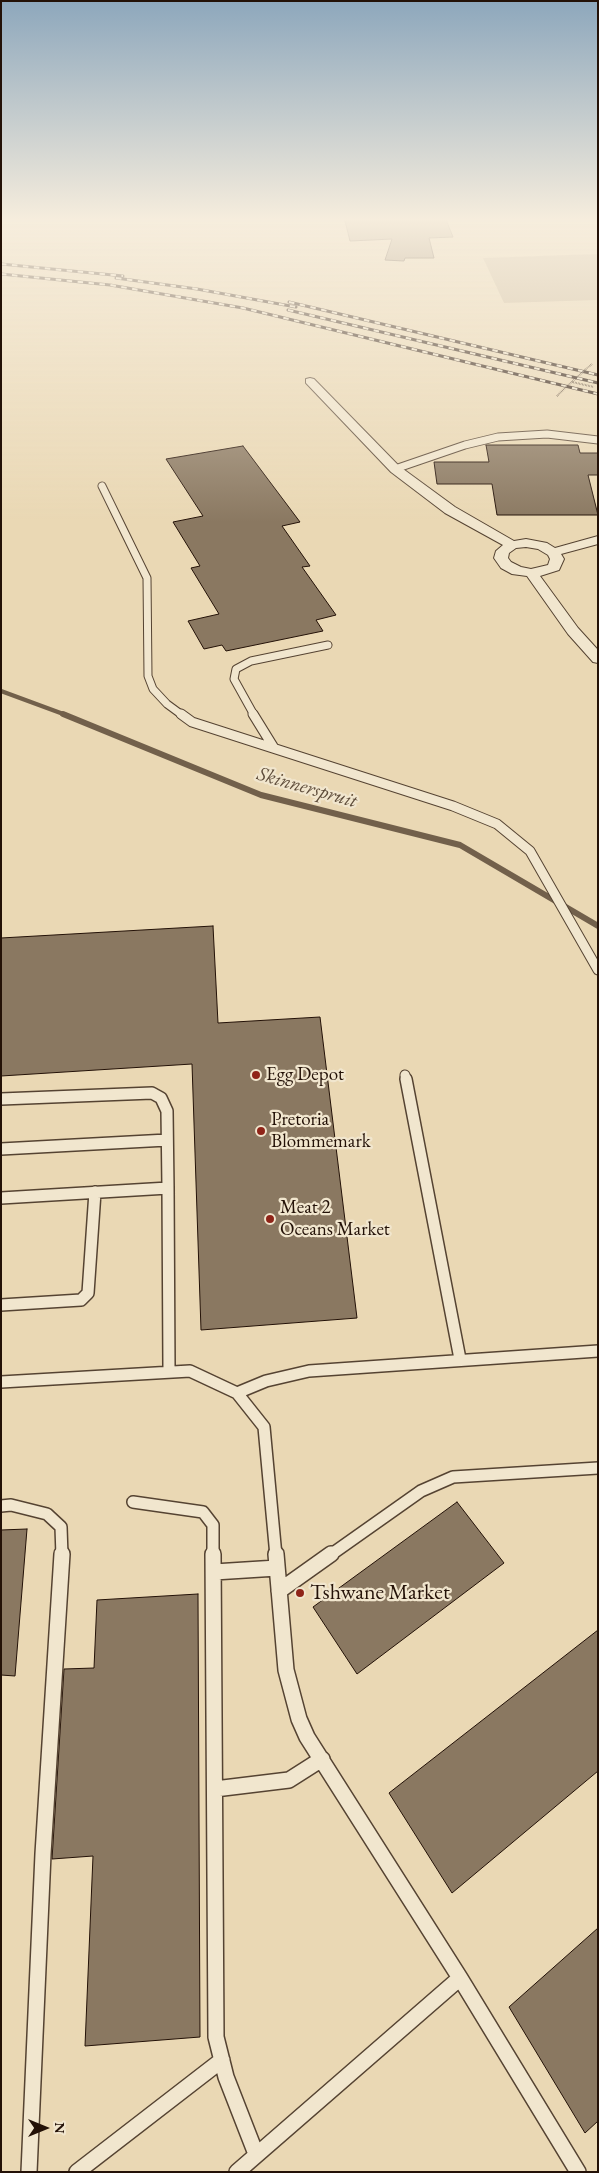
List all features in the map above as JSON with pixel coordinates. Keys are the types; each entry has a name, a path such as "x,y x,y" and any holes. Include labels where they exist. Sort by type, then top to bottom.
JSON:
{"street":[{"path":"310,381 394,469 450,510 512,546"},
{"path":"553,552 557,559 554,566 545,572 517,571 506,565 501,558 503,551 512,546 534,545 553,552 598,540"},
{"path":"531,573 573,631 598,659"}],"lane":[{"path":"394,469 465,445 498,437 553,434 598,440"},
{"path":"102,486 147,578 148,676 153,689 167,704 192,722 453,806 497,824 530,851 598,970"},
{"path":"274,748 240,694 234,679 236,669 251,662 328,645"},
{"path":"406,1075 460,1359"},
{"path":"1,1099 152,1093 161,1098 167,1111 168,1370"},
{"path":"1,1149 167,1140"},
{"path":"1,1198 168,1188"},
{"path":"1,1306 81,1300 88,1292 95,1192"},
{"path":"237,1393 266,1381 309,1371 460,1359 598,1351"},
{"path":"1,1382 168,1370 190,1371 237,1393 254,1412 264,1427 286,1670 293,1700 308,1737 460,1978 578,2172"},
{"path":"279,1591 421,1491 452,1477 598,1468"},
{"path":"133,1502 203,1512 213,1525 216,2037 226,2077 256,2154"},
{"path":"1,1506 11,1506 47,1514 61,1527 62,1575 43,1854 29,2172"},
{"path":"214,1572 277,1568"},
{"path":"215,1789 289,1780 322,1759"},
{"path":"240,2171 256,2154 460,1978"},
{"path":"77,2172 222,2060"}],"path":[{"path":"557,396 592,364"},
{"path":"572,382 594,387"}],"building":[{"path":"486,445 578,445 580,453 598,453 598,475 588,475 598,515 497,515 492,484 437,484 434,462 489,462"},
{"path":"243,446 300,522 282,526 310,566 302,567 336,615 316,620 323,631 226,651 222,645 204,649 188,621 219,614 191,568 200,566 173,522 203,516 166,459"},
{"path":"213,926 218,1023 320,1017 357,1318 201,1330 192,1064 1,1076 1,938"},
{"path":"457,1502 504,1563 357,1674 313,1607"},
{"path":"27,1529 15,1676 1,1675 1,1530"},
{"path":"198,1594 200,2037 85,2046 93,1856 52,1859 64,1669 94,1668 97,1600"},
{"path":"598,1630 598,1771 452,1893 389,1793"},
{"path":"598,1928 598,2121 585,2133 509,2007"}],"waterway":[{"name":"Skinnerspruit","path":"1,691 66,715"},
{"name":"Skinnerspruit","path":"63,714 261,795 460,845 598,926"}],"railway":[{"path":"286,318 598,394"},
{"path":"324,318 598,383"},
{"path":"358,318 598,375"}],"place":[{"name":"Egg Depot","path":"256,1075"},
{"name":"Pretoria Blommemark","path":"261,1131"},
{"name":"Meat 2 Oceans Market","path":"270,1219"},
{"name":"Tshwane Market","path":"300,1593"}]}
